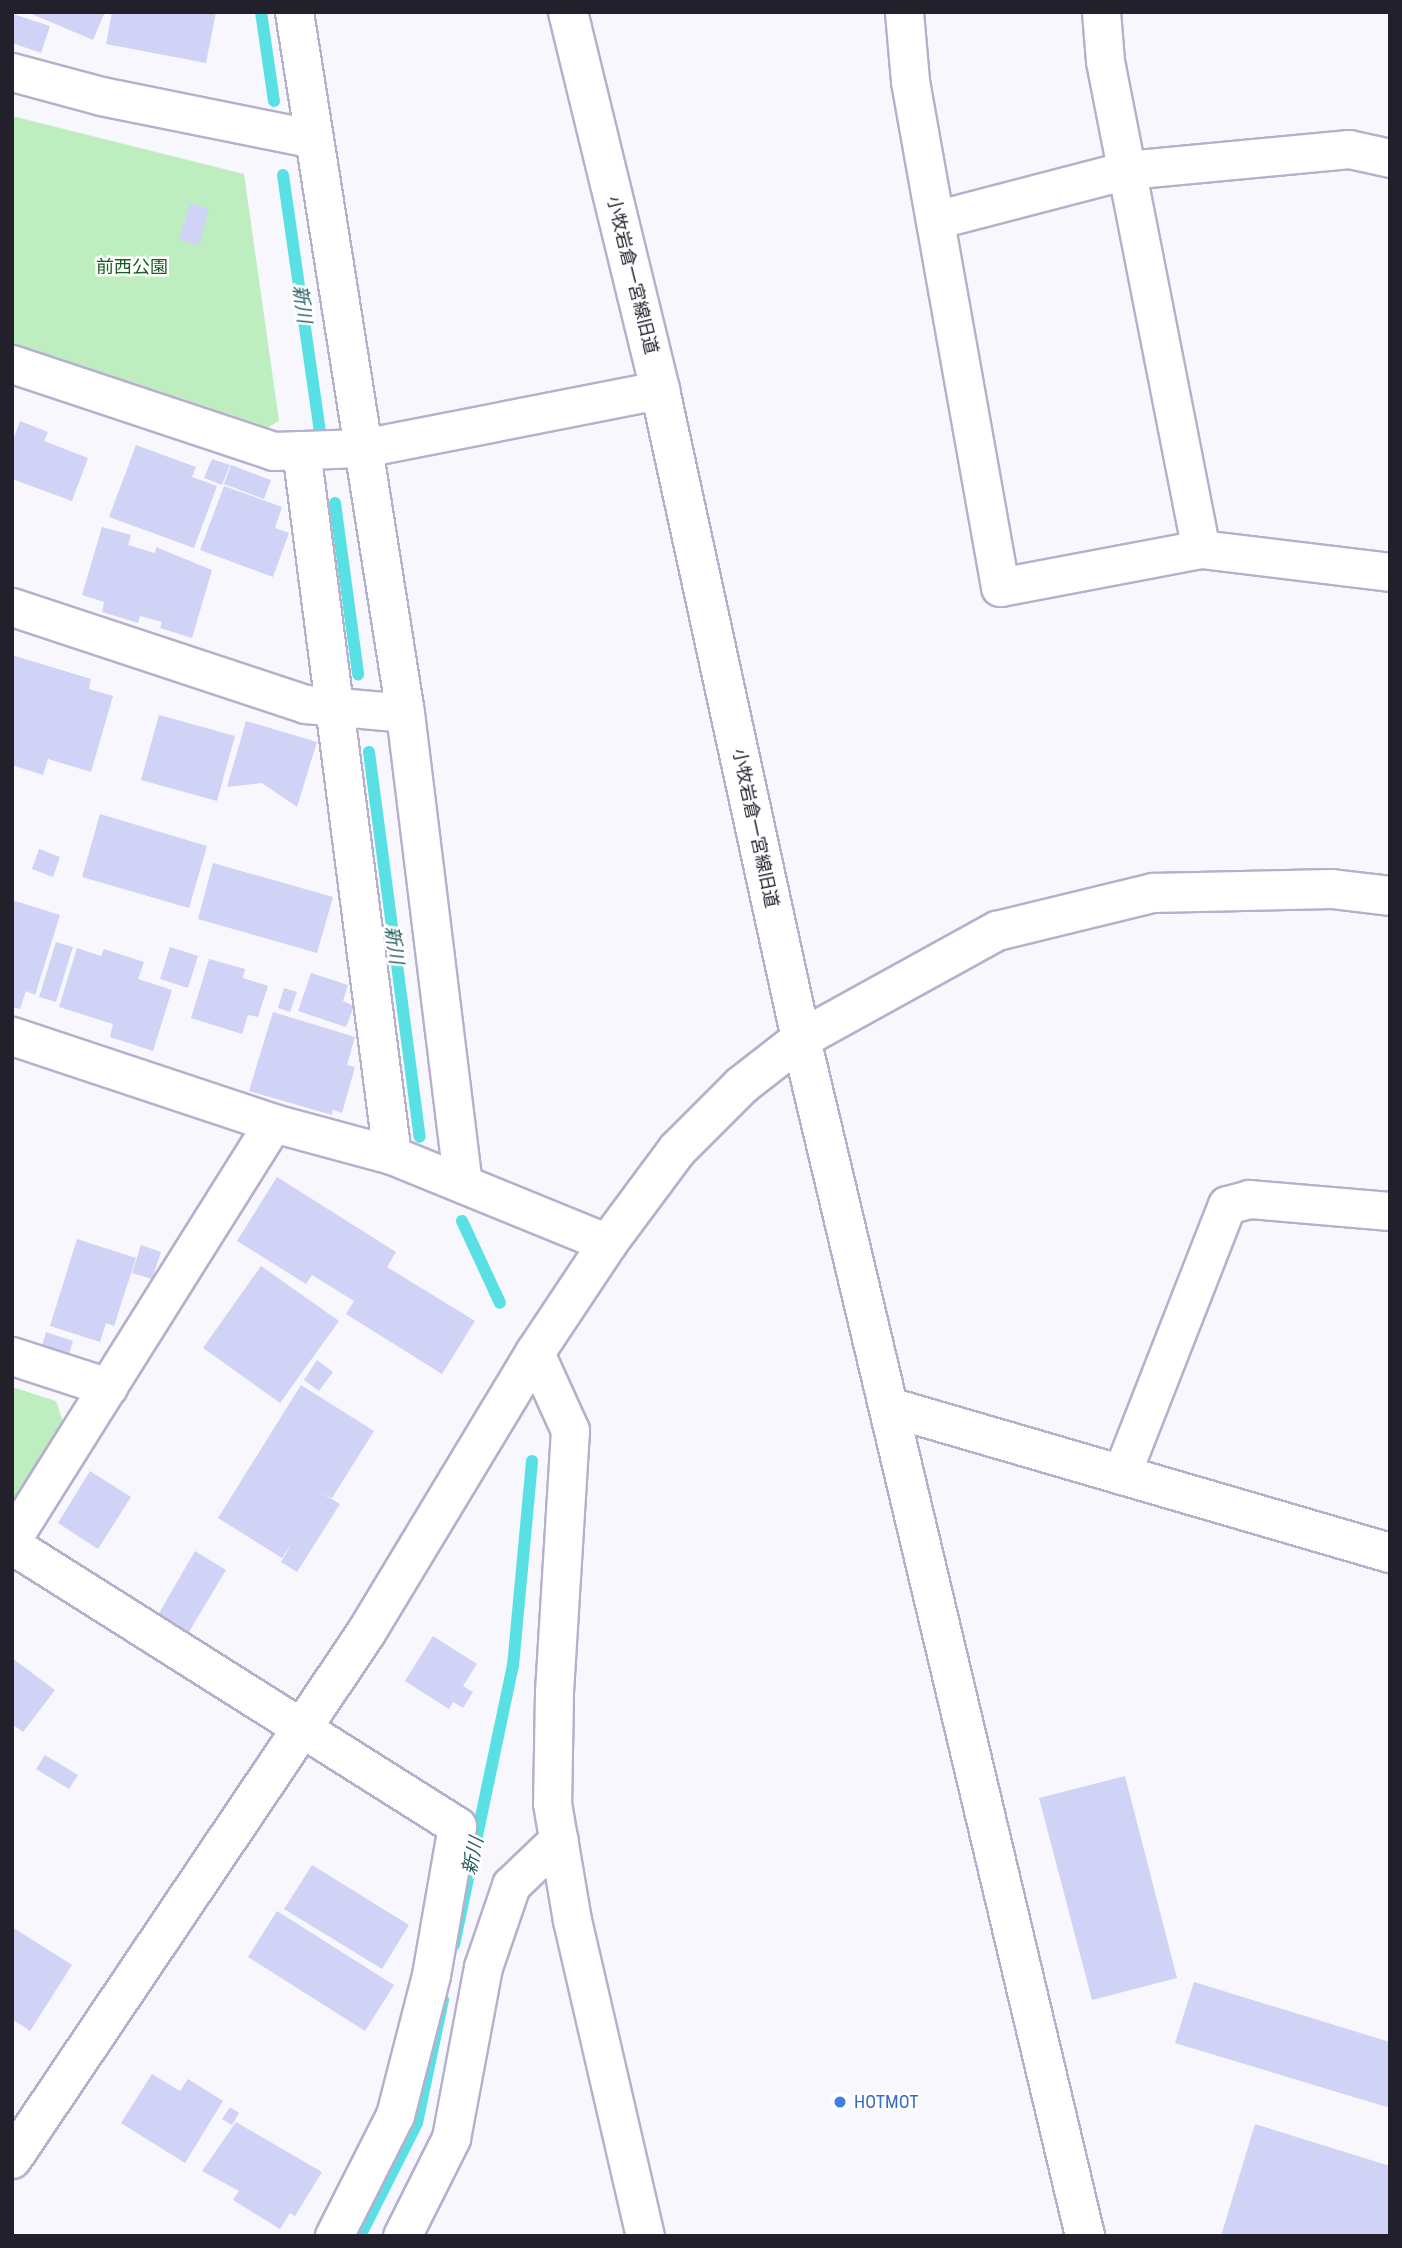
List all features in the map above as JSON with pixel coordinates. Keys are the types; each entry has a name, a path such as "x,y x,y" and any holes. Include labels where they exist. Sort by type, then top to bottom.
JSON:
{"street":[{"path":"294,12 405,713 463,1183"},
{"name":"小牧岩倉一宮線旧道","path":"568,12 660,390 801,1039 1085,2236"},
{"path":"904,12 910,81 1000,587 1201,549 1390,572"},
{"path":"1101,12 1126,170 1201,549"},
{"path":"12,72 101,96 314,139"},
{"path":"935,220 1126,170 1349,149 1390,158"},
{"path":"12,364 273,451 363,448 660,390"},
{"path":"301,450 337,707 392,1155"},
{"path":"12,607 305,704 405,713"},
{"path":"12,2159 366,1633 535,1353 608,1242 677,1150 742,1085 801,1039 997,931 1153,893 1332,889 1390,896"},
{"path":"12,1036 273,1123 392,1155 608,1242"},
{"path":"12,1539 273,1123"},
{"path":"1121,1475 1227,1205 1249,1199 1390,1211"},
{"path":"535,1353 570,1430 554,1693 552,1803 572,1920 645,2236"},
{"path":"12,1356 108,1387"},
{"path":"889,1407 1390,1553"},
{"path":"12,1545 301,1730 457,1826 431,1975 395,2115 334,2236"},
{"path":"402,2236 452,2138 483,1967 511,1885 559,1839"}],"green space":[{"name":"前西公園","path":"12,116 244,174 279,421 260,432 12,354"},
{"path":"12,1387 56,1401 65,1427 12,1509"}],"building":[{"path":"27,12 105,12 93,40"},
{"path":"112,12 216,12 206,63 106,44"},
{"path":"13,14 50,26 41,53 12,43"},
{"path":"190,203 209,209 199,245 179,240"},
{"path":"20,421 48,432 44,441 88,458 72,501 12,479 12,443"},
{"path":"136,445 196,467 192,477 217,486 194,548 109,517"},
{"path":"212,459 230,465 222,485 204,478"},
{"path":"231,465 271,480 264,499 224,484"},
{"path":"224,486 282,507 275,528 289,533 273,577 200,550"},
{"path":"102,527 131,535 128,545 155,553 156,547 212,570 192,638 160,628 162,622 140,616 138,623 102,612 104,602 82,595"},
{"path":"12,655 91,679 89,689 113,696 91,772 48,759 43,775 12,765"},
{"path":"159,715 235,736 217,801 141,780"},
{"path":"246,721 317,742 297,807 262,783 227,787"},
{"path":"100,814 207,846 189,908 82,877"},
{"path":"39,849 60,857 53,877 32,869"},
{"path":"213,863 333,897 317,953 198,919"},
{"path":"12,900 60,915 35,995 26,991 20,1009 12,1007"},
{"path":"56,942 73,947 56,1002 39,997"},
{"path":"170,947 198,956 188,988 160,979"},
{"path":"77,948 101,956 104,949 144,962 138,979 172,990 153,1051 110,1037 113,1024 59,1007"},
{"path":"209,959 245,969 243,978 268,986 258,1017 248,1015 242,1034 191,1018"},
{"path":"311,973 348,985 343,1001 354,1006 346,1027 298,1011"},
{"path":"284,988 297,992 290,1012 278,1008"},
{"path":"273,1012 355,1037 347,1065 355,1067 342,1113 333,1110 332,1115 249,1091"},
{"path":"277,1177 396,1252 387,1267 475,1321 442,1374 346,1314 354,1301 312,1275 306,1284 237,1241"},
{"path":"77,1239 136,1258 114,1326 106,1323 100,1342 50,1326"},
{"path":"141,1245 161,1252 152,1279 132,1273"},
{"path":"261,1266 339,1321 280,1403 203,1348"},
{"path":"46,1332 73,1341 68,1357 41,1349"},
{"path":"317,1360 333,1372 319,1391 304,1380"},
{"path":"301,1385 374,1431 332,1498 323,1494 340,1504 297,1572 281,1562 294,1540 282,1558 218,1518"},
{"path":"90,1471 131,1497 98,1549 58,1523"},
{"path":"195,1551 226,1570 186,1637 155,1620"},
{"path":"433,1636 477,1664 463,1686 473,1692 463,1708 453,1702 449,1709 405,1681"},
{"path":"12,1658 55,1690 23,1732 12,1724"},
{"path":"45,1755 78,1775 69,1789 36,1769"},
{"path":"1125,1776 1177,1978 1092,2000 1039,1798"},
{"path":"312,1865 409,1925 382,1969 284,1909"},
{"path":"277,1911 394,1985 365,2031 248,1957"},
{"path":"12,1927 72,1965 30,2031 12,2019"},
{"path":"1194,1982 1390,2042 1390,2108 1175,2043"},
{"path":"152,2074 180,2091 188,2079 223,2101 185,2163 121,2123"},
{"path":"230,2107 239,2113 232,2125 222,2119"},
{"path":"236,2122 322,2172 295,2216 290,2213 280,2229 233,2200 239,2191 202,2171"},
{"path":"1255,2124 1390,2166 1390,2236 1221,2236"}],"waterway":[{"name":"新川","path":"261,12 274,101"},
{"name":"新川","path":"283,175 320,433"},
{"name":"新川","path":"335,503 358,674"},
{"name":"新川","path":"369,752 420,1137"},
{"name":"新川","path":"462,1221 500,1303"},
{"name":"新川","path":"454,1945 513,1666 532,1461"},
{"name":"新川","path":"360,2236 417,2123 443,2000"}],"place":[{"name":"HOTMOT","path":"840,2102"}]}
